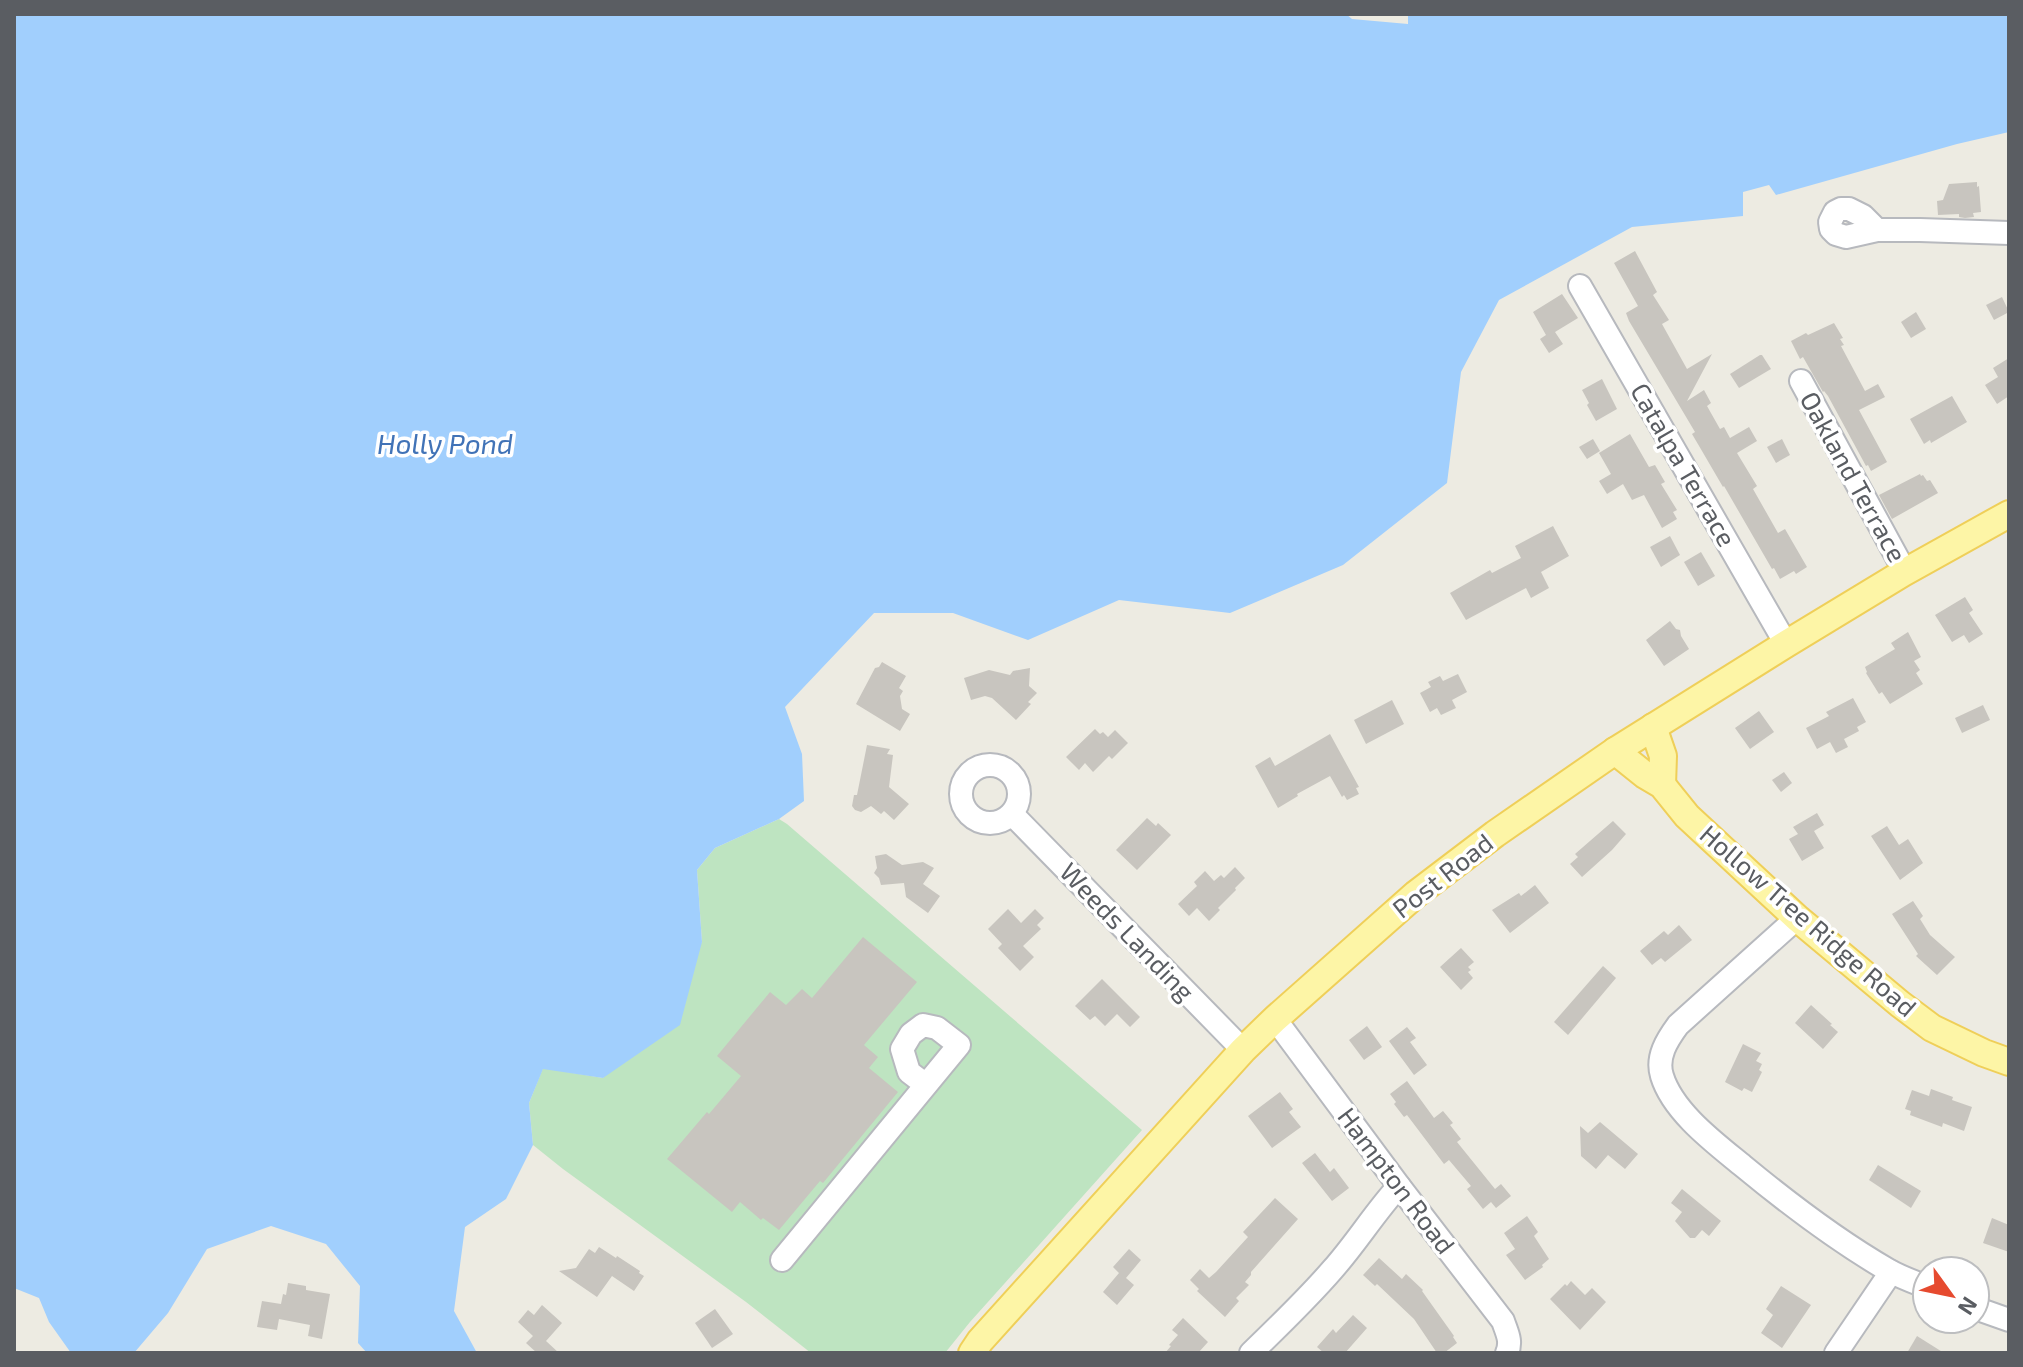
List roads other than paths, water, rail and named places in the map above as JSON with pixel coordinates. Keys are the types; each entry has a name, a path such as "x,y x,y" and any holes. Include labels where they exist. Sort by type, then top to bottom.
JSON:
{"main road":[{"name":"Post Road","path":"972,1353 1051,1260 1243,1050 1416,894 1615,751 1905,572 2009,514"},
{"path":"1653,727 1663,756 1662,785"},
{"name":"Hollow Tree Ridge Road","path":"1615,751 1662,785 1687,816 1797,918 1900,1004 1932,1028 2009,1062"}],"street":[{"path":"1877,230 2009,233"},
{"name":"Catalpa Terrace","path":"1580,286 1786,644"},
{"name":"Oakland Terrace","path":"1801,381 1905,572"},
{"name":"Weeds Landing","path":"1012,814 1243,1050"},
{"path":"1797,918 1678,1025 1660,1057 1661,1074 1682,1109 1711,1140 1792,1206 1891,1272 1911,1280"},
{"name":"Hampton Road","path":"1275,1019 1503,1321 1509,1338 1508,1349"},
{"path":"782,1260 959,1045 937,1028 923,1025 911,1034 902,1049 909,1072 926,1085"},
{"path":"1251,1353 1333,1269 1399,1186"},
{"path":"1836,1353 1891,1272"}],"water":[{"name":"Holly Pond","path":"14,14 1346,14 1352,19 1408,24 1408,14 2009,14 2009,132 1776,195 1769,185 1743,192 1743,216 1632,227 1499,300 1461,372 1447,483 1343,565 1230,613 1119,600 1028,640 953,613 874,613 785,707 802,754 804,801 779,819 715,848 697,870 702,942 680,1025 603,1078 543,1069 529,1103 533,1145 506,1199 465,1227 454,1311 477,1353 367,1353 358,1343 360,1286 326,1244 271,1226 207,1249 168,1313 134,1353 71,1353 49,1322 39,1298 14,1288"}]}
